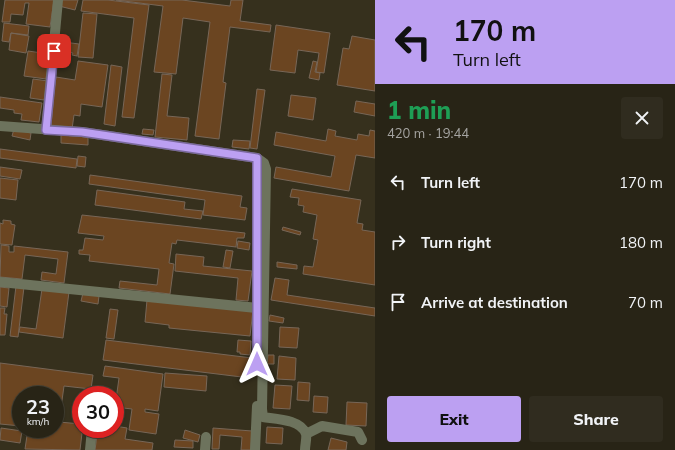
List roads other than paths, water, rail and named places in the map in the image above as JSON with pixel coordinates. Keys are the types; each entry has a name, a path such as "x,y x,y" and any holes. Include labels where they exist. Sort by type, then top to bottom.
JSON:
{"street":[{"path":"46,130 58,0"},
{"path":"0,126 82,132 257,158 264,163 266,169 263,417 290,422 301,426 306,434 305,450"},
{"path":"255,450 257,158"},
{"path":"0,282 257,308"},
{"path":"306,434 322,426 358,432 362,440"},
{"path":"205,450 206,437"},
{"path":"90,450 91,438"}]}
